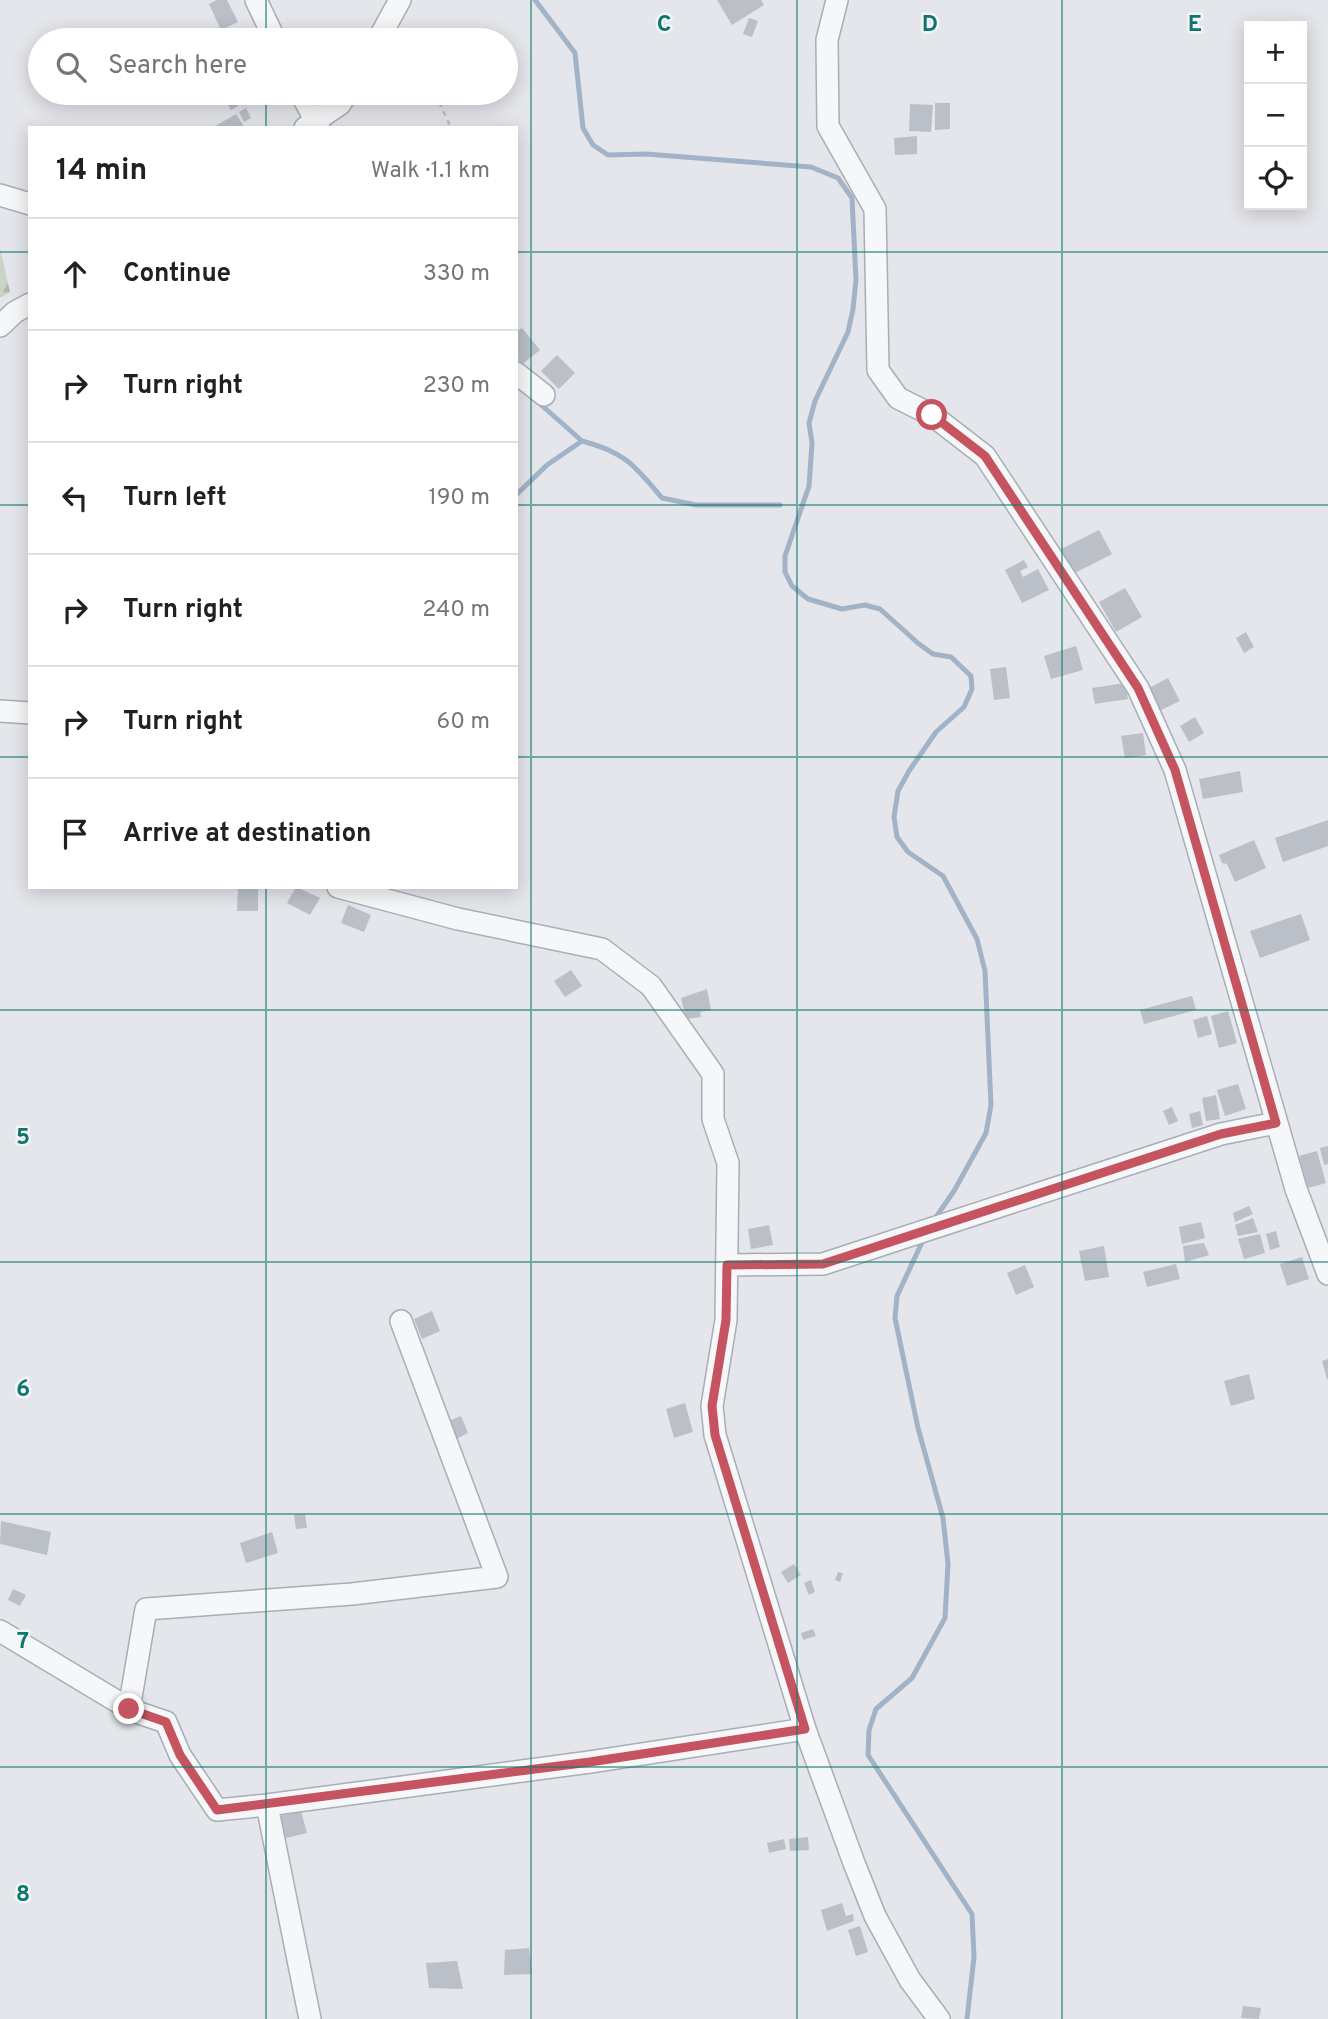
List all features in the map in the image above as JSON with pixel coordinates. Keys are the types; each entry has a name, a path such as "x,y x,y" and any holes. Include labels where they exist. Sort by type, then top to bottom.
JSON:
{"street":[{"path":"256,0 269,28"},
{"path":"385,28 400,0"},
{"path":"837,0 827,40 828,126 875,209 878,370 898,398 932,415 985,456 1138,688 1175,770 1296,1189 1328,1274"},
{"path":"305,105 313,126 339,105"},
{"path":"0,195 28,203"},
{"path":"0,326 15,312 28,305"},
{"path":"518,375 544,395"},
{"path":"0,710 28,713"},
{"path":"346,889 458,919 602,949 651,986 713,1074 713,1119 728,1163 726,1320 712,1406 715,1435 805,1729 876,1916 911,1980 939,2019"},
{"path":"727,1265 823,1264 1221,1134 1276,1123"},
{"path":"129,1709 146,1609 352,1594 497,1577 401,1321"},
{"path":"0,1631 129,1709 166,1722 180,1755 217,1810 577,1764 805,1729"},
{"path":"267,1805 310,2019"}],"path":[{"path":"440,105 450,126"}],"green space":[{"path":"0,248 10,292 0,298"}],"building":[{"path":"217,0 227,0 238,22 220,28 209,4"},
{"path":"717,0 761,0 764,5 732,25"},
{"path":"749,18 758,21 752,37 743,34"},
{"path":"935,103 950,103 950,129 935,130"},
{"path":"910,104 933,105 931,132 909,131"},
{"path":"246,108 251,118 244,122 239,112"},
{"path":"236,114 244,126 215,126"},
{"path":"917,136 917,154 895,155 894,138"},
{"path":"522,328 540,350 519,367 518,355 518,331"},
{"path":"557,355 575,373 559,389 541,371"},
{"path":"1099,530 1112,554 1073,574 1061,549"},
{"path":"1024,560 1028,567 1020,571 1023,577 1038,569 1049,590 1022,603 1005,570"},
{"path":"1125,588 1142,617 1116,632 1099,602"},
{"path":"1246,632 1254,647 1244,653 1236,638"},
{"path":"1076,646 1083,670 1051,679 1044,656"},
{"path":"1006,667 1010,698 994,700 990,669"},
{"path":"1168,678 1180,701 1155,713 1143,691"},
{"path":"1125,683 1128,699 1095,704 1092,688"},
{"path":"1195,717 1204,733 1189,742 1180,726"},
{"path":"1143,733 1146,755 1125,758 1121,736"},
{"path":"1240,771 1243,792 1203,799 1199,779"},
{"path":"1328,820 1328,846 1283,862 1275,838"},
{"path":"1254,840 1266,868 1235,882 1227,864 1222,863 1219,855"},
{"path":"238,889 258,889 258,911 237,911"},
{"path":"295,889 320,898 310,915 287,903"},
{"path":"348,905 371,915 364,932 341,923"},
{"path":"1301,914 1310,940 1260,958 1250,931"},
{"path":"571,970 582,986 565,997 554,981"},
{"path":"707,989 711,1010 700,1012 701,1017 686,1019 681,998"},
{"path":"1192,996 1196,1010 1144,1024 1140,1010"},
{"path":"1228,1011 1237,1043 1219,1048 1211,1016"},
{"path":"1207,1016 1212,1034 1198,1038 1193,1020"},
{"path":"1238,1084 1246,1109 1225,1116 1217,1090"},
{"path":"1216,1095 1220,1119 1206,1121 1202,1098"},
{"path":"1172,1107 1178,1121 1169,1125 1163,1111"},
{"path":"1200,1111 1203,1125 1192,1128 1189,1114"},
{"path":"1328,1146 1328,1164 1324,1165 1320,1148"},
{"path":"1317,1151 1326,1183 1308,1188 1299,1156"},
{"path":"1249,1206 1253,1214 1235,1222 1233,1213"},
{"path":"1253,1218 1258,1232 1238,1236 1235,1225"},
{"path":"1201,1222 1205,1238 1182,1244 1179,1227"},
{"path":"769,1225 773,1245 751,1249 748,1229"},
{"path":"1276,1231 1280,1247 1270,1250 1266,1234"},
{"path":"1260,1234 1265,1253 1244,1259 1238,1239"},
{"path":"1204,1243 1209,1255 1185,1262 1183,1246"},
{"path":"1104,1246 1109,1277 1085,1281 1079,1251"},
{"path":"1302,1257 1309,1279 1287,1286 1280,1264"},
{"path":"1176,1264 1180,1279 1147,1287 1143,1272"},
{"path":"1025,1265 1034,1287 1016,1295 1007,1273"},
{"path":"432,1311 440,1331 422,1339 414,1319"},
{"path":"1328,1359 1328,1379 1327,1379 1322,1361"},
{"path":"1249,1374 1255,1399 1231,1406 1224,1381"},
{"path":"685,1403 693,1432 674,1438 666,1409"},
{"path":"461,1416 468,1433 454,1440 446,1422"},
{"path":"305,1514 307,1528 296,1529 294,1515"},
{"path":"1,1521 51,1532 47,1555 0,1544"},
{"path":"272,1532 278,1553 246,1563 240,1543"},
{"path":"794,1564 801,1575 788,1583 781,1572"},
{"path":"838,1572 843,1573 840,1582 835,1580"},
{"path":"811,1580 815,1592 809,1595 804,1583"},
{"path":"13,1589 26,1595 20,1606 8,1600"},
{"path":"813,1629 816,1636 803,1640 801,1633"},
{"path":"301,1811 307,1833 286,1838 281,1816"},
{"path":"808,1837 809,1850 790,1851 789,1839"},
{"path":"784,1839 786,1849 769,1853 767,1843"},
{"path":"842,1903 846,1916 853,1914 854,1921 827,1931 821,1910"},
{"path":"860,1926 868,1952 856,1956 848,1930"},
{"path":"529,1948 532,1974 504,1975 505,1950"},
{"path":"457,1961 463,1989 429,1988 426,1963"},
{"path":"1243,2006 1261,2008 1259,2019 1241,2018"}],"waterway":[{"path":"535,0 575,53 583,128 593,145 608,155 646,154 811,167 838,178 852,198 856,280 853,309 848,332 815,401 809,423 812,443 809,486 785,556 785,572 792,586 808,599 842,609 865,605 880,609 919,644 933,654 951,657 971,676 972,689 964,707 936,732 898,791 894,817 897,837 908,852 943,876 977,939 985,971 991,1105 986,1133 954,1191 934,1220"},
{"path":"538,402 582,441"},
{"path":"518,493 547,465 582,441 619,455 644,477 662,498 696,505 780,505"},
{"path":"924,1238 897,1296 895,1318 918,1428 943,1518 948,1564 945,1618 912,1678 876,1709 869,1730 868,1755 972,1914 974,1957 967,2019"}],"route":[{"path":"129,1709 166,1722 180,1755 217,1810 590,1762 805,1729 715,1435 712,1406 726,1320 727,1265 823,1264 929,1227 1221,1134 1276,1123 1175,770 1138,688 985,456 932,415"}]}
